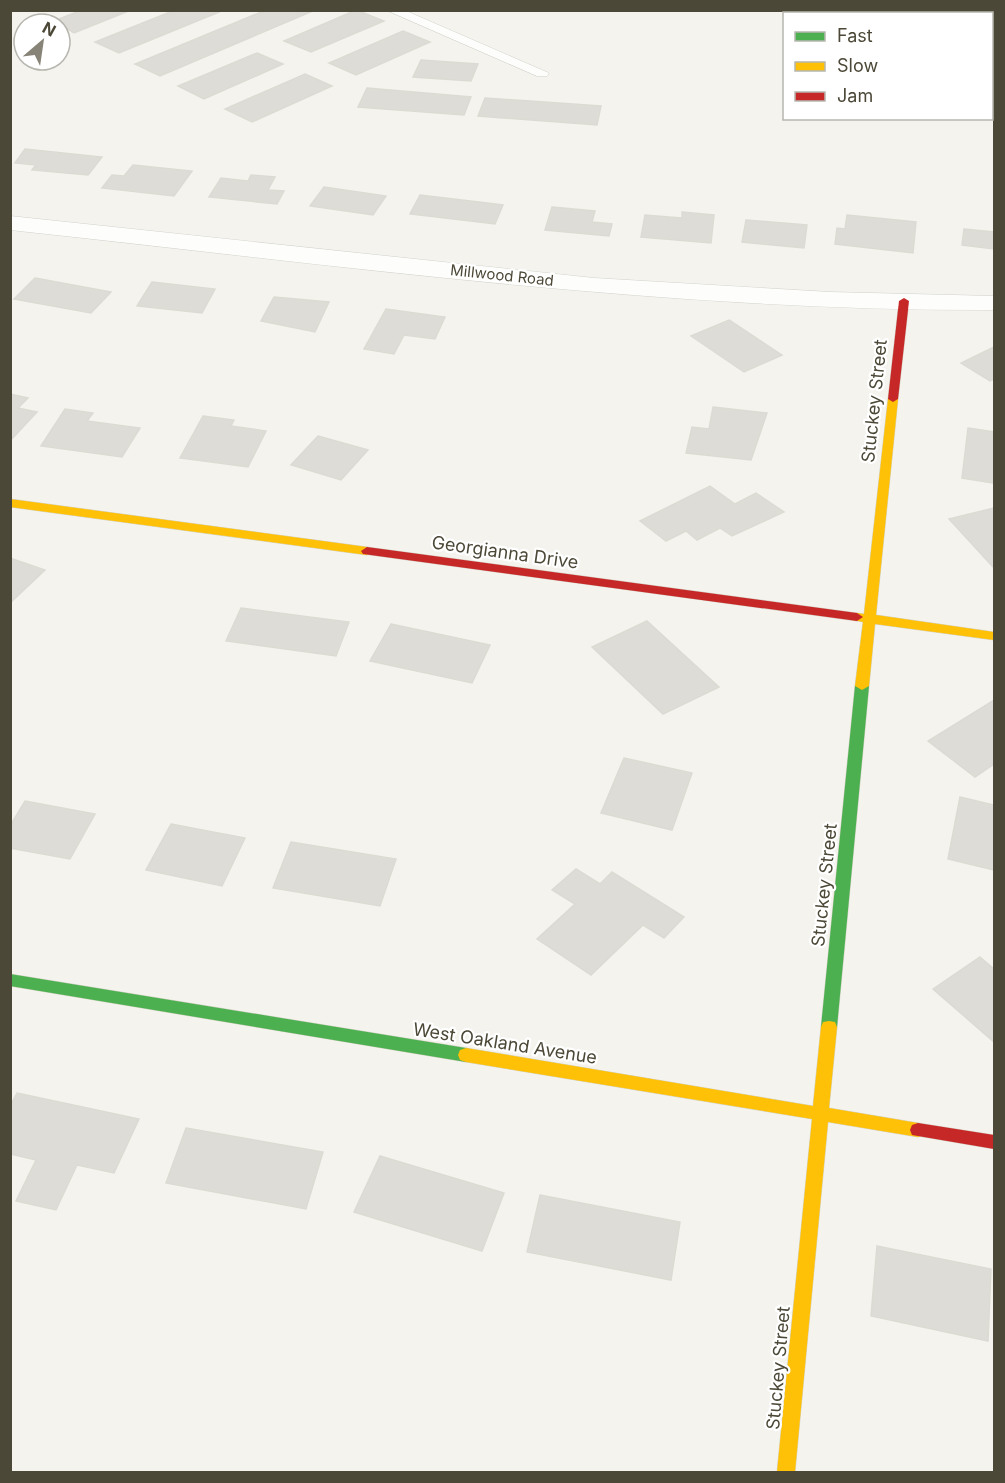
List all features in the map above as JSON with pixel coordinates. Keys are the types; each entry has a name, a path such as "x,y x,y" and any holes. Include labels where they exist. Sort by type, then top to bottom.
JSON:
{"street":[{"name":"Millwood Road","path":"10,223 594,285 694,293 994,303"},
{"name":"Stuckey Street","path":"786,1473 868,620 904,301"},
{"name":"Georgianna Drive","path":"10,503 994,636"},
{"name":"West Oakland Avenue","path":"10,980 994,1142"}],"lane":[{"path":"392,10 542,74"}],"building":[{"path":"82,10 131,10 74,33 72,32 72,14"},
{"path":"175,10 224,10 119,53 95,42"},
{"path":"266,10 315,10 160,76 135,64"},
{"path":"356,10 384,21 311,52 284,41"},
{"path":"403,31 430,42 356,75 329,63"},
{"path":"257,53 283,64 204,99 178,86"},
{"path":"421,60 478,64 471,81 413,77"},
{"path":"305,74 332,86 252,122 225,109"},
{"path":"367,88 471,97 464,115 358,107"},
{"path":"485,98 601,106 597,125 478,116"},
{"path":"25,149 102,157 88,175 32,170 36,165 15,163"},
{"path":"133,165 192,171 174,196 102,188 112,175 124,176"},
{"path":"251,175 275,177 268,190 284,191 277,204 209,197 221,178 248,181"},
{"path":"324,187 386,196 373,215 310,206"},
{"path":"420,195 503,205 495,224 410,214"},
{"path":"552,207 595,211 592,222 612,224 609,236 545,230"},
{"path":"682,212 714,215 711,243 641,237 645,215 682,218"},
{"path":"847,215 916,222 913,253 835,244 837,228 845,229"},
{"path":"746,220 807,225 804,248 742,242"},
{"path":"964,229 994,232 994,249 962,245"},
{"path":"35,278 111,292 91,313 14,299"},
{"path":"152,282 215,289 202,313 137,306"},
{"path":"274,297 329,302 315,332 261,321"},
{"path":"386,309 445,317 435,339 404,335 394,354 364,349"},
{"path":"729,320 782,355 744,372 691,336"},
{"path":"994,347 994,379 990,381 961,363"},
{"path":"10,394 28,398 18,408 37,412 11,440"},
{"path":"713,407 767,413 751,460 686,453 692,427 709,429"},
{"path":"65,409 93,413 87,421 140,428 122,457 41,446"},
{"path":"203,416 234,420 231,426 266,431 248,467 180,458"},
{"path":"968,428 994,432 994,483 962,478"},
{"path":"318,436 368,450 341,480 291,465"},
{"path":"710,486 735,504 756,493 784,512 732,536 720,528 697,540 686,531 666,541 640,521"},
{"path":"994,508 994,568 949,519"},
{"path":"10,558 45,570 10,603"},
{"path":"241,608 349,622 336,656 226,641"},
{"path":"647,621 719,687 663,714 592,647"},
{"path":"391,624 490,645 472,683 370,661"},
{"path":"994,700 994,764 975,777 928,741"},
{"path":"624,758 692,773 672,830 601,813"},
{"path":"960,797 994,805 994,870 948,859"},
{"path":"25,801 95,814 70,859 10,848 10,826"},
{"path":"171,824 245,838 222,886 146,870"},
{"path":"291,842 396,859 380,906 273,888"},
{"path":"576,869 600,884 612,872 684,917 664,938 643,925 591,975 537,939 575,904 552,890"},
{"path":"980,957 994,969 994,1042 933,989"},
{"path":"17,1093 139,1119 114,1173 77,1165 56,1210 16,1201 36,1160 10,1154 10,1106"},
{"path":"186,1128 323,1152 306,1209 166,1183"},
{"path":"380,1156 504,1193 482,1251 354,1212"},
{"path":"540,1195 680,1222 671,1280 527,1252"},
{"path":"877,1246 991,1269 988,1341 871,1316"}],"traffic: fast":[{"path":"829,1027 862,686"},
{"path":"10,980 466,1055"}],"traffic: slow":[{"path":"862,686 893,399"},
{"path":"10,503 367,551"},
{"path":"857,617 994,636"},
{"path":"786,1472 829,1027"},
{"path":"466,1055 918,1130"}],"traffic: jam":[{"path":"893,399 904,301"},
{"path":"367,551 857,617"},
{"path":"918,1130 994,1142"}]}
